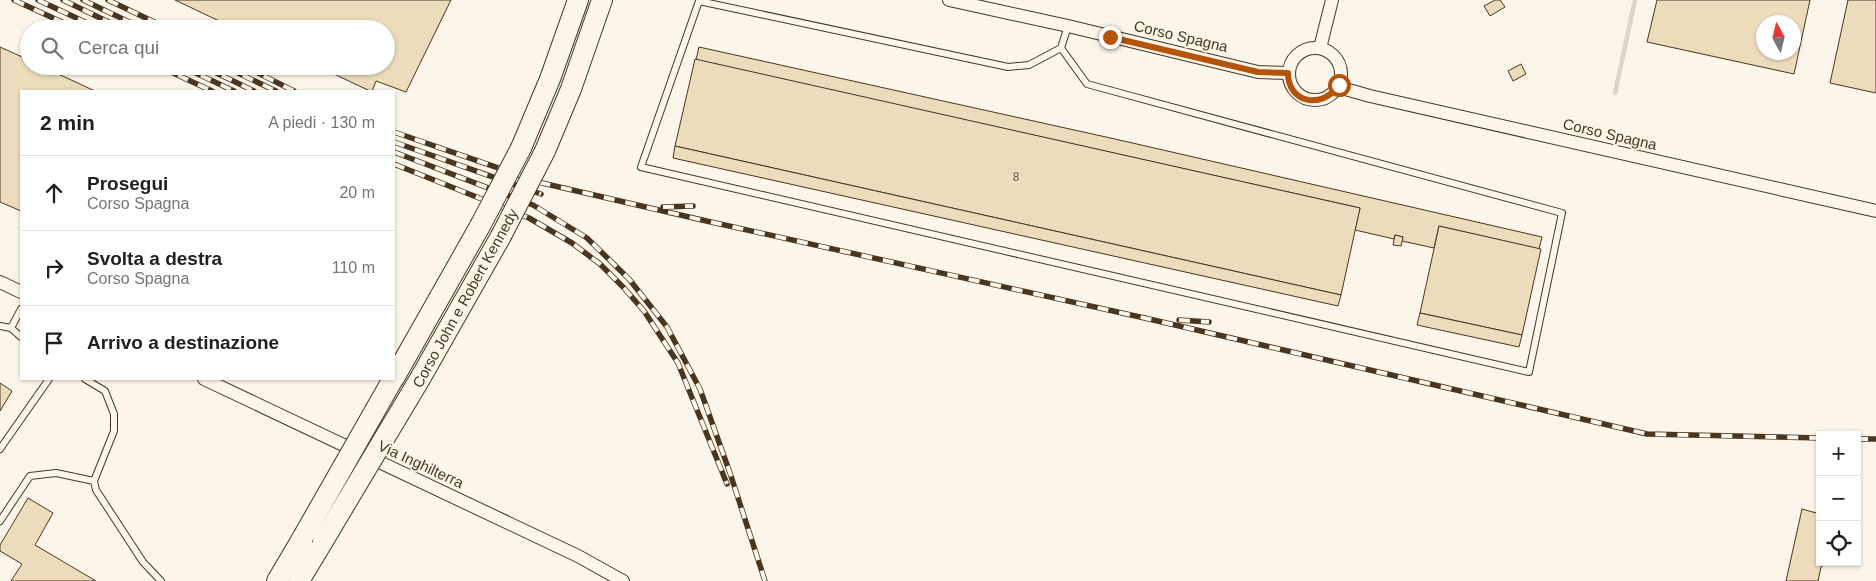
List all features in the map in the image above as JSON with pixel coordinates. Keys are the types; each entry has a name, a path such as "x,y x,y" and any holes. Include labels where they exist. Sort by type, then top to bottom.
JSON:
{"highway":[{"name":"Corso John e Robert Kennedy","path":"396,375 480,226 521,148 550,79 578,0"},
{"name":"Corso John e Robert Kennedy","path":"299,581 422,378 501,236 545,151 571,89 602,0"},
{"name":"Corso John e Robert Kennedy","path":"277,581 393,380"}],"street":[{"name":"Corso Spagna","path":"949,0 1068,26 1258,72 1288,73"},
{"path":"1320,48 1332,0"},
{"path":"1315,47 1320,48 1326,50 1338,61 1341,69 1341,78 1338,87 1327,98 1310,100 1297,94 1291,86 1288,73 1289,67 1295,57 1302,51 1315,47"},
{"name":"Corso Spagna","path":"1338,87 1370,96 1876,211"},
{"path":"0,282 20,292"},
{"name":"Via Inghilterra","path":"206,380 578,556 623,581"}],"lane":[{"path":"1061,48 1088,84 1562,213 1529,372 641,167 699,1 1008,67 1029,65 1061,48 1068,26"},
{"path":"11,328 20,311"},
{"path":"0,326 11,328 20,336"},
{"path":"0,449 48,380"},
{"path":"87,380 105,391 114,414 114,431 94,481 96,490 143,562 161,581"},
{"path":"0,521 30,476 56,474 94,481"}],"building":[{"path":"175,0 451,0 406,92 376,81 372,90 368,90 336,75 395,75 395,20 217,20"},
{"path":"1495,0 1500,0 1505,7 1490,16 1484,6"},
{"path":"1657,0 1810,0 1801,42 1801,15 1756,15 1756,60 1797,60 1794,74 1647,42"},
{"path":"1848,0 1876,0 1876,93 1830,83"},
{"path":"0,47 20,56 20,75 60,75 93,90 20,90 20,211 0,202"},
{"path":"699,47 1115,139 1542,237 1539,249 1439,226 1434,248 1402,241 1403,237 1395,235 1394,239 1355,230 1360,208 696,60"},
{"path":"695,59 1360,208 1341,295 675,146"},
{"path":"1521,64 1526,74 1513,81 1508,71"},
{"path":"675,146 1341,295 1338,306 673,158"},
{"path":"1439,226 1541,249 1522,335 1420,313"},
{"path":"1395,235 1403,237 1401,246 1393,245"},
{"path":"1420,313 1522,335 1519,347 1417,325"},
{"path":"0,383 12,391 0,411"},
{"path":"28,498 53,513 35,545 96,581 11,581 22,564 0,551 0,545"},
{"path":"1802,509 1816,513 1816,566 1822,566 1818,581 1786,581"}],"waterway":[{"path":"1615,93 1635,0"}],"railway":[{"path":"14,0 57,20"},
{"path":"38,0 81,20"},
{"path":"63,0 104,20"},
{"path":"83,0 125,20"},
{"path":"108,0 150,20"},
{"path":"177,75 210,90"},
{"path":"200,75 232,90"},
{"path":"221,75 252,90"},
{"path":"242,75 274,90"},
{"path":"262,75 292,90"},
{"path":"395,132 542,183 1149,319 1647,434 1816,438"},
{"path":"395,142 541,194"},
{"path":"395,152 533,205 587,238 629,279 667,327 700,389 765,581"},
{"path":"395,164 529,218 572,243 600,264 644,311 678,363 727,484"},
{"path":"663,207 693,206"},
{"path":"1179,320 1209,322"},
{"path":"1861,439 1876,439"}],"route":[{"path":"1110,37 1258,72 1270,74 1288,73 1291,86 1297,94 1310,100 1327,98 1339,85"}]}
